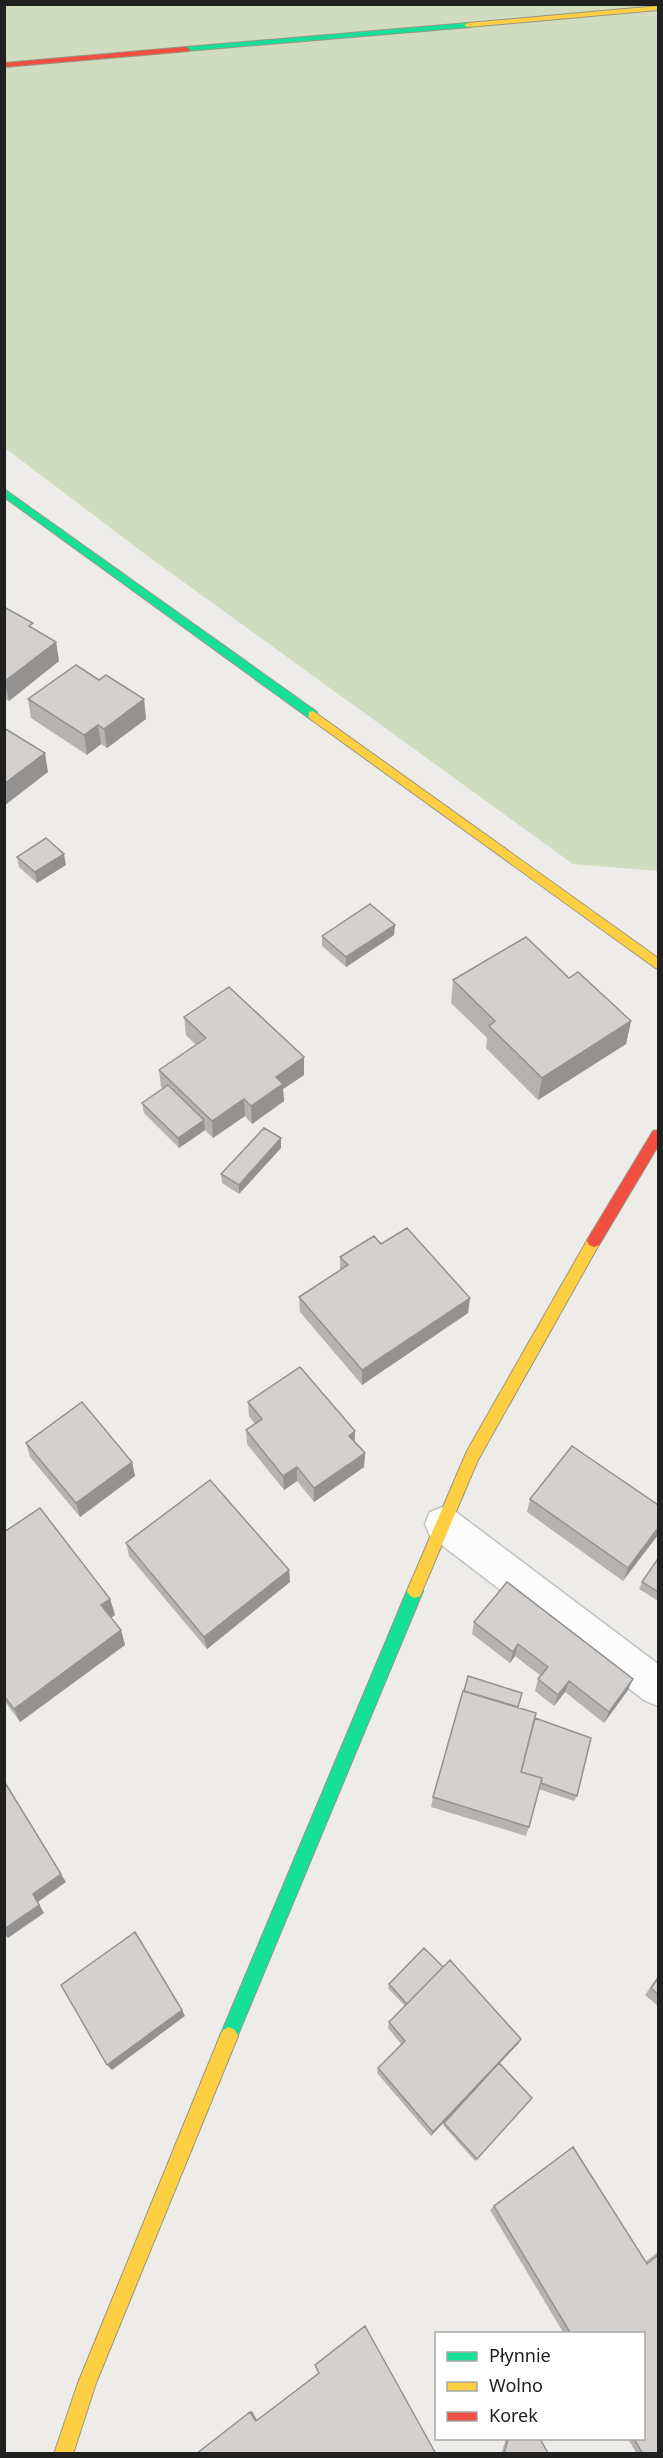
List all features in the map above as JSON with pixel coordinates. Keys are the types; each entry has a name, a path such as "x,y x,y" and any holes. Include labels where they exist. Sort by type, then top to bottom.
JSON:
{"street":[{"path":"4,65 658,8"},
{"path":"4,492 658,964"},
{"path":"63,2454 87,2383 298,1868 472,1456 573,1278 658,1135"},
{"path":"443,1524 658,1687"}],"green space":[{"path":"4,5 658,5 658,871 573,864 149,557 5,448"}],"building":[{"path":"4,607 33,623 29,626 56,642 5,681"},
{"path":"76,665 99,680 106,675 144,699 104,729 98,725 84,735 28,699"},
{"path":"4,728 45,753 4,784"},
{"path":"46,838 64,854 35,872 17,857"},
{"path":"370,904 395,925 346,957 322,936"},
{"path":"526,937 569,978 578,972 631,1021 542,1078 489,1026 495,1021 453,980"},
{"path":"229,987 304,1057 276,1077 283,1084 251,1106 244,1099 212,1121 159,1070 206,1038 184,1017"},
{"path":"168,1085 204,1120 178,1138 142,1103"},
{"path":"264,1128 281,1138 239,1185 221,1174"},
{"path":"407,1228 470,1298 362,1370 299,1297 348,1265 340,1257 374,1236 381,1244"},
{"path":"300,1367 355,1431 349,1436 365,1453 314,1488 297,1467 283,1476 246,1430 262,1419 248,1402"},
{"path":"82,1402 132,1462 76,1503 26,1443"},
{"path":"572,1446 658,1505 658,1528 628,1568 530,1499"},
{"path":"210,1480 289,1570 204,1637 126,1543"},
{"path":"40,1508 110,1599 101,1605 121,1630 14,1709 4,1696 4,1532"},
{"path":"658,1560 658,1592 642,1582"},
{"path":"507,1582 633,1679 609,1712 569,1681 558,1695 538,1679 548,1667 518,1644 513,1652 474,1622"},
{"path":"468,1676 522,1693 518,1707 464,1691"},
{"path":"463,1691 536,1713 521,1772 542,1778 529,1827 433,1797"},
{"path":"535,1718 591,1738 577,1796 541,1783 542,1778 521,1772"},
{"path":"4,1781 61,1874 33,1894 39,1905 4,1929"},
{"path":"135,1932 182,2010 107,2065 61,1985"},
{"path":"424,1948 443,1967 407,2004 389,1984"},
{"path":"450,1960 521,2039 433,2132 378,2068 405,2041 389,2022"},
{"path":"658,1978 658,1995 651,1988"},
{"path":"499,2063 532,2098 477,2159 444,2123"},
{"path":"573,2147 647,2264 658,2255 658,2454 643,2454 635,2440 645,2440 645,2332 570,2332 494,2206"},
{"path":"365,2326 436,2454 196,2454 250,2412 256,2421 319,2373 315,2365"},
{"path":"508,2440 541,2440 547,2451 547,2454 504,2454"}],"traffic: fast":[{"path":"186,49 468,25"},
{"path":"4,492 313,715"},
{"path":"229,2036 415,1591"}],"traffic: slow":[{"path":"468,25 658,8"},
{"path":"313,715 658,964"},
{"path":"415,1591 472,1456 594,1241"},
{"path":"63,2454 87,2383 229,2036"}],"traffic: jam":[{"path":"4,65 186,49"},
{"path":"594,1241 658,1135"}]}
